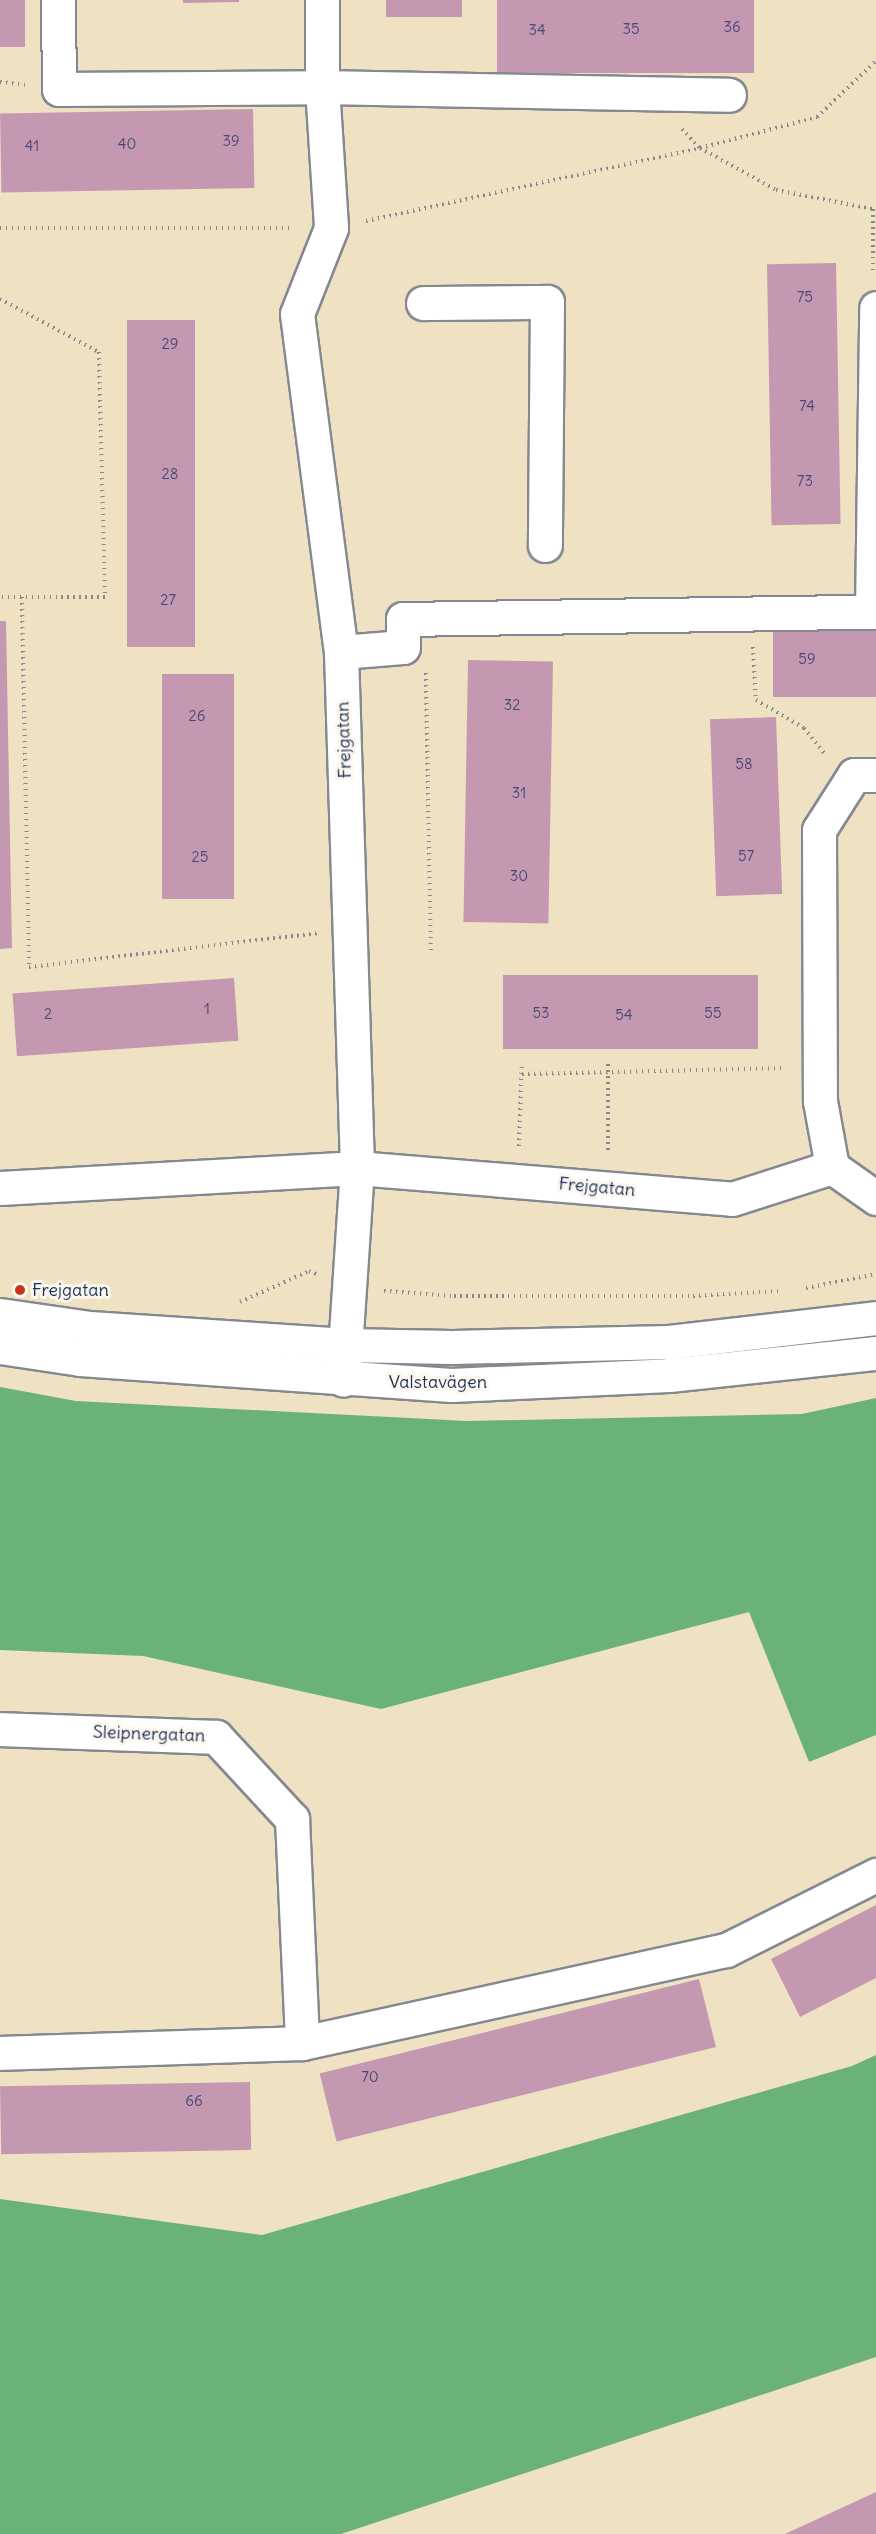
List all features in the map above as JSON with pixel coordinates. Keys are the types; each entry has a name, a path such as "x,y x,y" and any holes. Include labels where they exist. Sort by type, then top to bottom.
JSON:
{"street":[{"path":"58,0 59,89 322,87 729,95"},
{"path":"322,0 322,87 331,228"},
{"name":"Frejgatan","path":"331,228 297,314 341,652 357,1168 343,1380"},
{"path":"423,303 547,302 545,545"},
{"path":"341,652 403,647 415,611 752,614 872,612 875,308"},
{"path":"862,779 819,830 820,1101 832,1167 876,1198"},
{"name":"Frejgatan","path":"0,1188 357,1168 732,1199 832,1167"},
{"name":"Valstavägen","path":"0,1315 90,1328 345,1345 481,1347 669,1342 876,1318"},
{"name":"Valstavägen","path":"0,1347 80,1359 343,1380 451,1385 657,1376 876,1353"},
{"name":"Sleipnergatan","path":"0,1729 216,1737 292,1819 301,1970 302,2043"},
{"path":"0,2053 302,2043 726,1950 876,1875"}],"path":[{"path":"0,228 331,228 700,148 817,117 876,61"},
{"path":"648,94 700,148 776,190 873,209 875,308"},
{"path":"0,299 99,352 105,597 0,597"},
{"path":"22,597 29,967 350,930"},
{"path":"415,611 432,955"},
{"path":"752,614 756,700 804,728 862,779"},
{"path":"518,1180 522,1062"},
{"path":"608,1064 608,1188"},
{"path":"522,1074 820,1067"},
{"path":"234,1304 309,1272 350,1288 454,1296 693,1296 785,1290"},
{"path":"797,1290 876,1274"}],"green space":[{"path":"0,1387 76,1401 467,1421 802,1414 876,1398 876,1735 809,1762 749,1612 381,1709 143,1656 0,1650"},
{"path":"876,2055 876,2357 341,2534 0,2534 0,2199 262,2235 852,2066"}],"building":[{"path":"0,0 25,0 25,47 0,47"},
{"path":"183,0 239,0 239,2 183,3"},
{"path":"386,0 462,0 462,17 386,17"},
{"path":"497,0 754,0 754,73 497,73"},
{"path":"253,109 254,188 1,192 0,113"},
{"path":"836,263 841,524 772,525 767,264"},
{"path":"127,320 195,320 195,647 127,647"},
{"path":"0,621 6,621 12,948 0,949"},
{"path":"773,627 876,627 876,697 773,697"},
{"path":"468,660 553,661 548,923 463,922"},
{"path":"162,674 234,674 234,899 162,899"},
{"path":"776,717 782,894 716,896 710,719"},
{"path":"503,975 758,975 758,1049 503,1049"},
{"path":"234,978 238,1041 17,1056 13,993"},
{"path":"876,1905 876,1978 800,2017 771,1959"},
{"path":"699,1979 716,2047 337,2142 320,2074"},
{"path":"250,2082 251,2150 1,2154 0,2086"},
{"path":"876,2492 876,2534 785,2534"}],"place":[{"name":"Frejgatan","path":"20,1290"}]}
